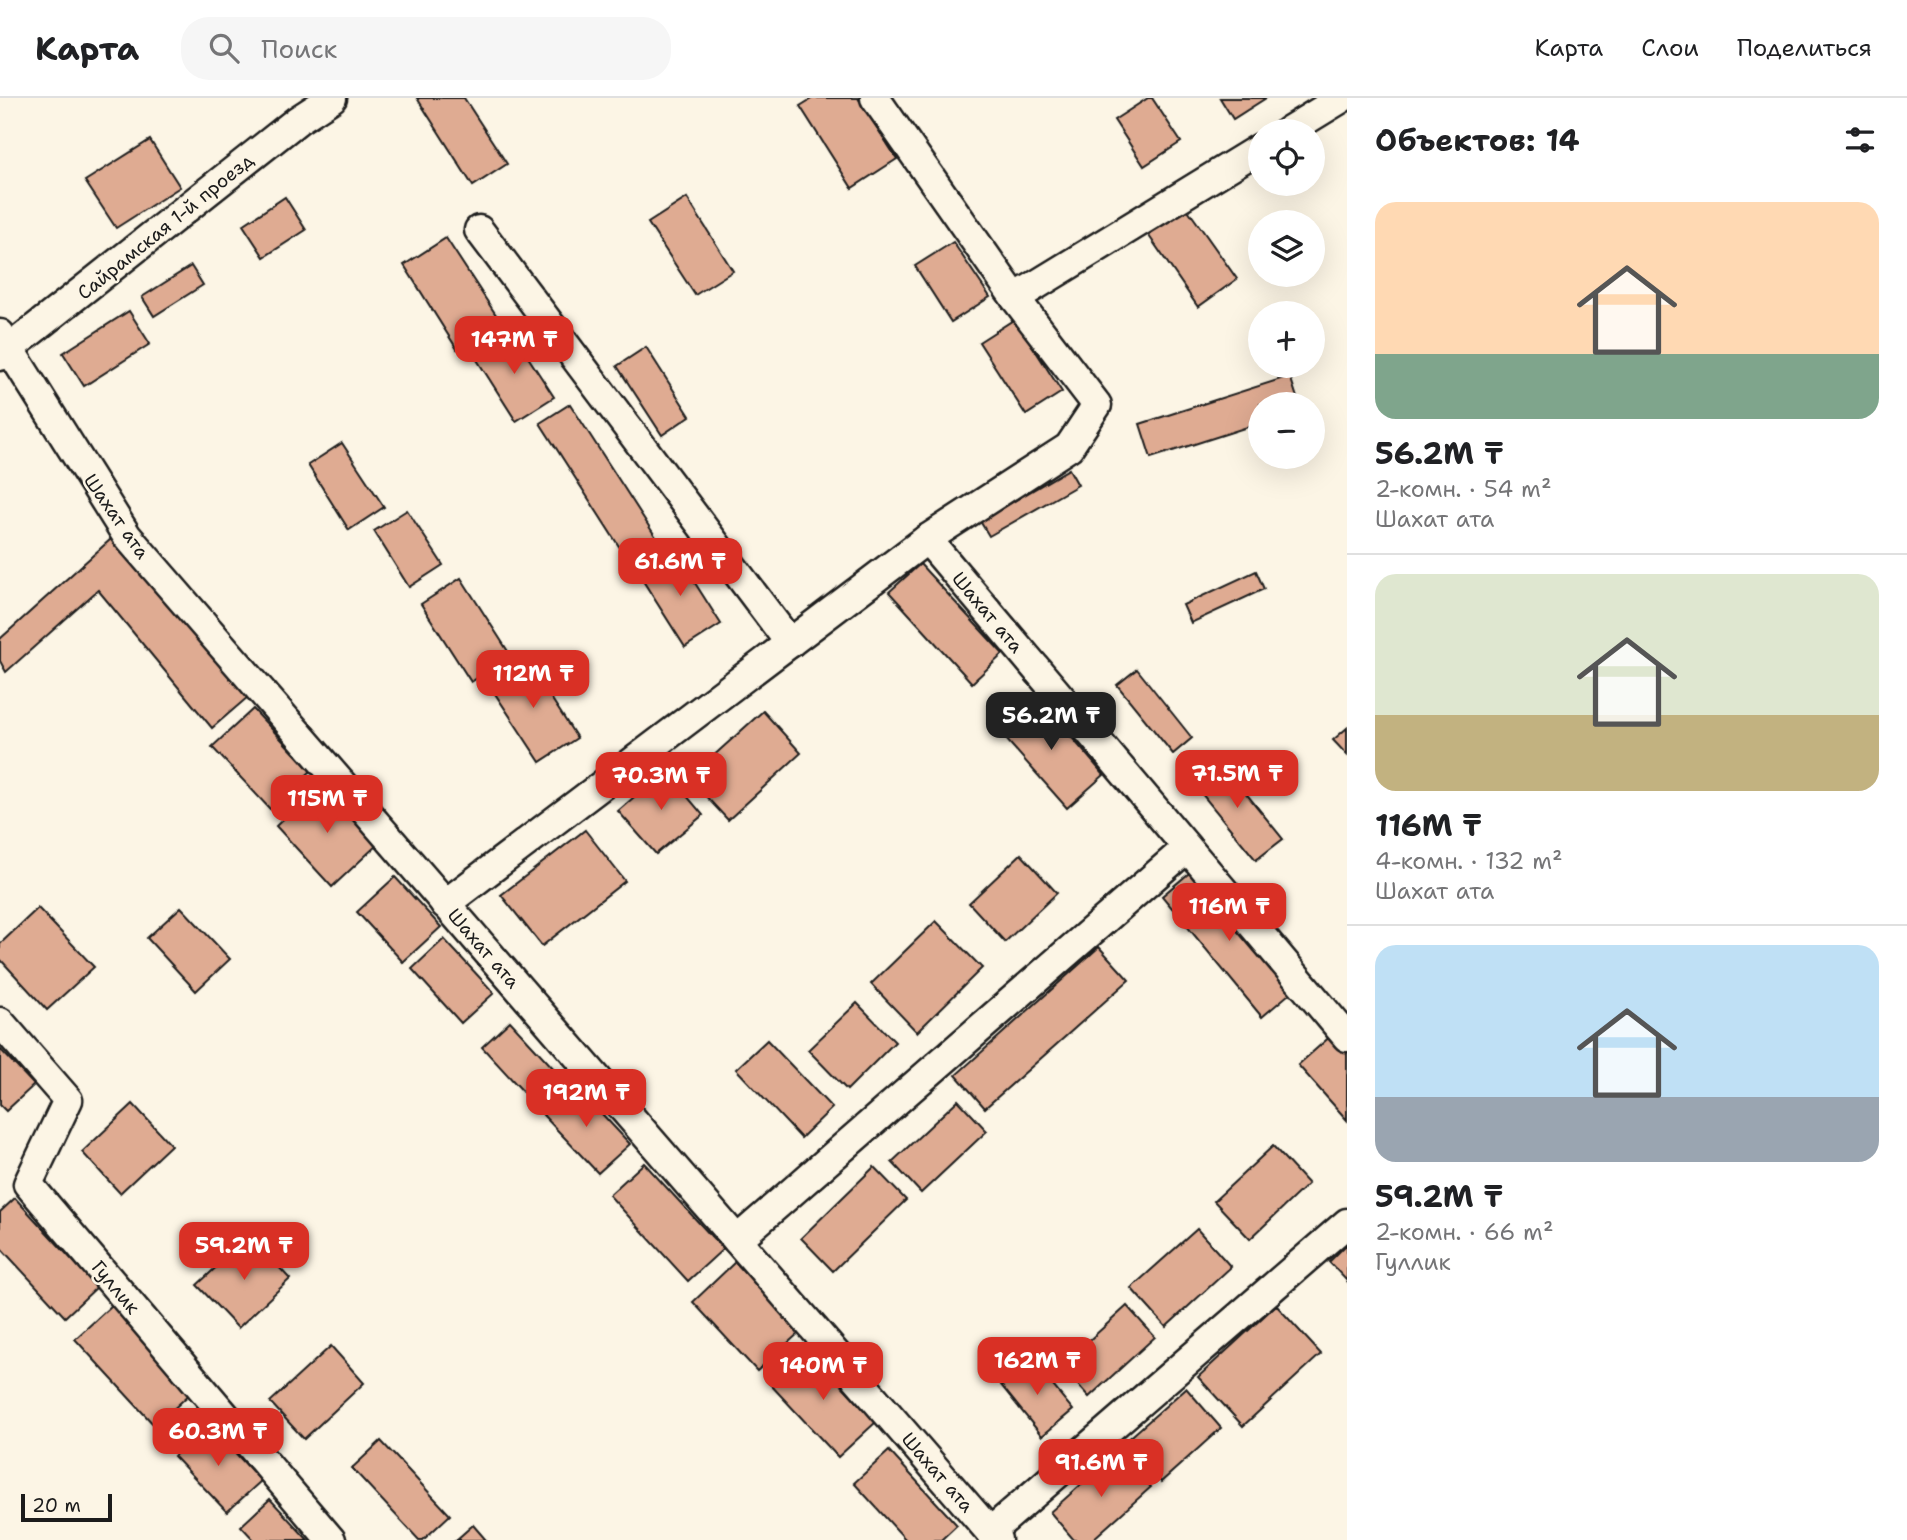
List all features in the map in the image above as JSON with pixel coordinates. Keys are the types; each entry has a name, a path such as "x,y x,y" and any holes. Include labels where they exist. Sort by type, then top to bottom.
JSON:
{"street":[{"name":"Сайрамская 1-й проезд","path":"3,347 291,109 331,98"},
{"path":"445,904 927,539 1069,447 1097,405 1015,298 875,98"},
{"path":"1308,119 1342,98"},
{"path":"1015,298 1248,155"},
{"path":"479,230 790,643"},
{"name":"Шахат ата","path":"3,347 127,536 994,1536"},
{"name":"Шахат ата","path":"927,539 1347,1037"},
{"path":"737,1240 1187,849"},
{"name":"Гуллик","path":"0,1023 68,1100 28,1184 331,1540"},
{"path":"994,1536 1347,1223"}],"building":[{"path":"417,98 464,98 507,164 473,186"},
{"path":"813,98 858,98 897,159 852,188 800,106"},
{"path":"1152,98 1181,142 1144,166 1114,120"},
{"path":"1220,98 1266,98 1233,119"},
{"path":"150,140 180,187 116,228 85,181"},
{"path":"285,197 306,230 264,257 243,225"},
{"path":"687,198 733,271 695,295 648,223"},
{"path":"1186,207 1237,279 1198,307 1147,233"},
{"path":"446,238 500,321 457,349 404,265"},
{"path":"953,242 990,297 951,322 915,266"},
{"path":"191,266 203,285 154,316 142,297"},
{"path":"129,311 150,344 84,386 63,353"},
{"path":"1015,319 1062,392 1026,415 979,342"},
{"path":"511,331 554,397 516,421 474,355"},
{"path":"646,347 690,416 662,435 617,366"},
{"path":"1284,378 1291,378 1295,392 1248,392 1248,427 1151,458 1140,424"},
{"path":"570,404 661,545 631,565 540,423"},
{"path":"342,443 384,507 349,530 308,465"},
{"path":"1069,469 1078,485 989,536 980,521"},
{"path":"407,510 443,565 409,587 374,531"},
{"path":"111,539 248,697 212,728 98,590 6,672 0,661 0,639"},
{"path":"674,550 721,624 685,647 638,573"},
{"path":"920,564 1003,654 972,683 889,592"},
{"path":"1256,571 1264,589 1191,623 1183,605"},
{"path":"461,578 511,656 471,682 421,604"},
{"path":"526,659 577,738 540,762 488,683"},
{"path":"1137,669 1192,738 1173,754 1117,685"},
{"path":"1037,697 1104,775 1067,808 998,730"},
{"path":"253,709 311,771 270,809 212,747"},
{"path":"763,711 801,753 728,820 689,778"},
{"path":"1347,728 1347,755 1333,740"},
{"path":"1219,760 1283,839 1256,860 1192,782"},
{"path":"665,770 703,815 656,854 618,811"},
{"path":"321,783 378,844 332,887 276,826"},
{"path":"585,830 625,881 542,946 501,895"},
{"path":"1021,854 1057,893 1005,942 969,903"},
{"path":"1194,869 1295,989 1262,1017 1162,896"},
{"path":"395,877 441,927 403,962 357,912"},
{"path":"181,907 230,959 196,991 147,938"},
{"path":"38,908 94,967 47,1010 0,959 0,944"},
{"path":"936,921 982,968 917,1032 871,984"},
{"path":"444,939 494,993 461,1023 412,969"},
{"path":"1099,947 1129,980 985,1108 956,1075"},
{"path":"857,1003 895,1042 847,1090 808,1050"},
{"path":"510,1021 556,1071 528,1097 482,1047"},
{"path":"1333,1034 1347,1049 1347,1120 1298,1065"},
{"path":"767,1040 832,1108 801,1138 736,1069"},
{"path":"0,1049 34,1085 6,1111 0,1105"},
{"path":"575,1085 630,1144 598,1173 543,1115"},
{"path":"958,1100 987,1131 921,1193 892,1162"},
{"path":"133,1104 171,1145 120,1193 82,1152"},
{"path":"1273,1146 1308,1184 1250,1239 1214,1201"},
{"path":"644,1163 723,1249 688,1281 609,1195"},
{"path":"874,1167 906,1200 833,1271 801,1238"},
{"path":"15,1198 97,1287 65,1317 0,1247 0,1212"},
{"path":"1197,1229 1231,1267 1166,1327 1131,1288"},
{"path":"250,1236 290,1279 238,1328 197,1285"},
{"path":"1347,1244 1347,1281 1329,1262"},
{"path":"735,1262 800,1332 757,1371 693,1302"},
{"path":"112,1305 192,1392 155,1426 75,1339"},
{"path":"1276,1305 1321,1354 1243,1426 1198,1377"},
{"path":"1127,1306 1155,1337 1089,1397 1061,1366"},
{"path":"331,1346 364,1383 304,1439 270,1402"},
{"path":"807,1348 876,1422 838,1457 769,1383"},
{"path":"1031,1359 1073,1410 1042,1436 1000,1384"},
{"path":"1186,1388 1221,1428 1161,1482 1125,1442"},
{"path":"209,1424 261,1481 227,1512 174,1456"},
{"path":"381,1441 450,1515 423,1540 419,1540 352,1468"},
{"path":"889,1451 957,1525 941,1540 906,1540 854,1483"},
{"path":"1119,1451 1151,1487 1092,1540 1074,1540 1050,1512"},
{"path":"270,1499 308,1540 254,1540 241,1526"},
{"path":"473,1525 486,1540 456,1540"}]}
